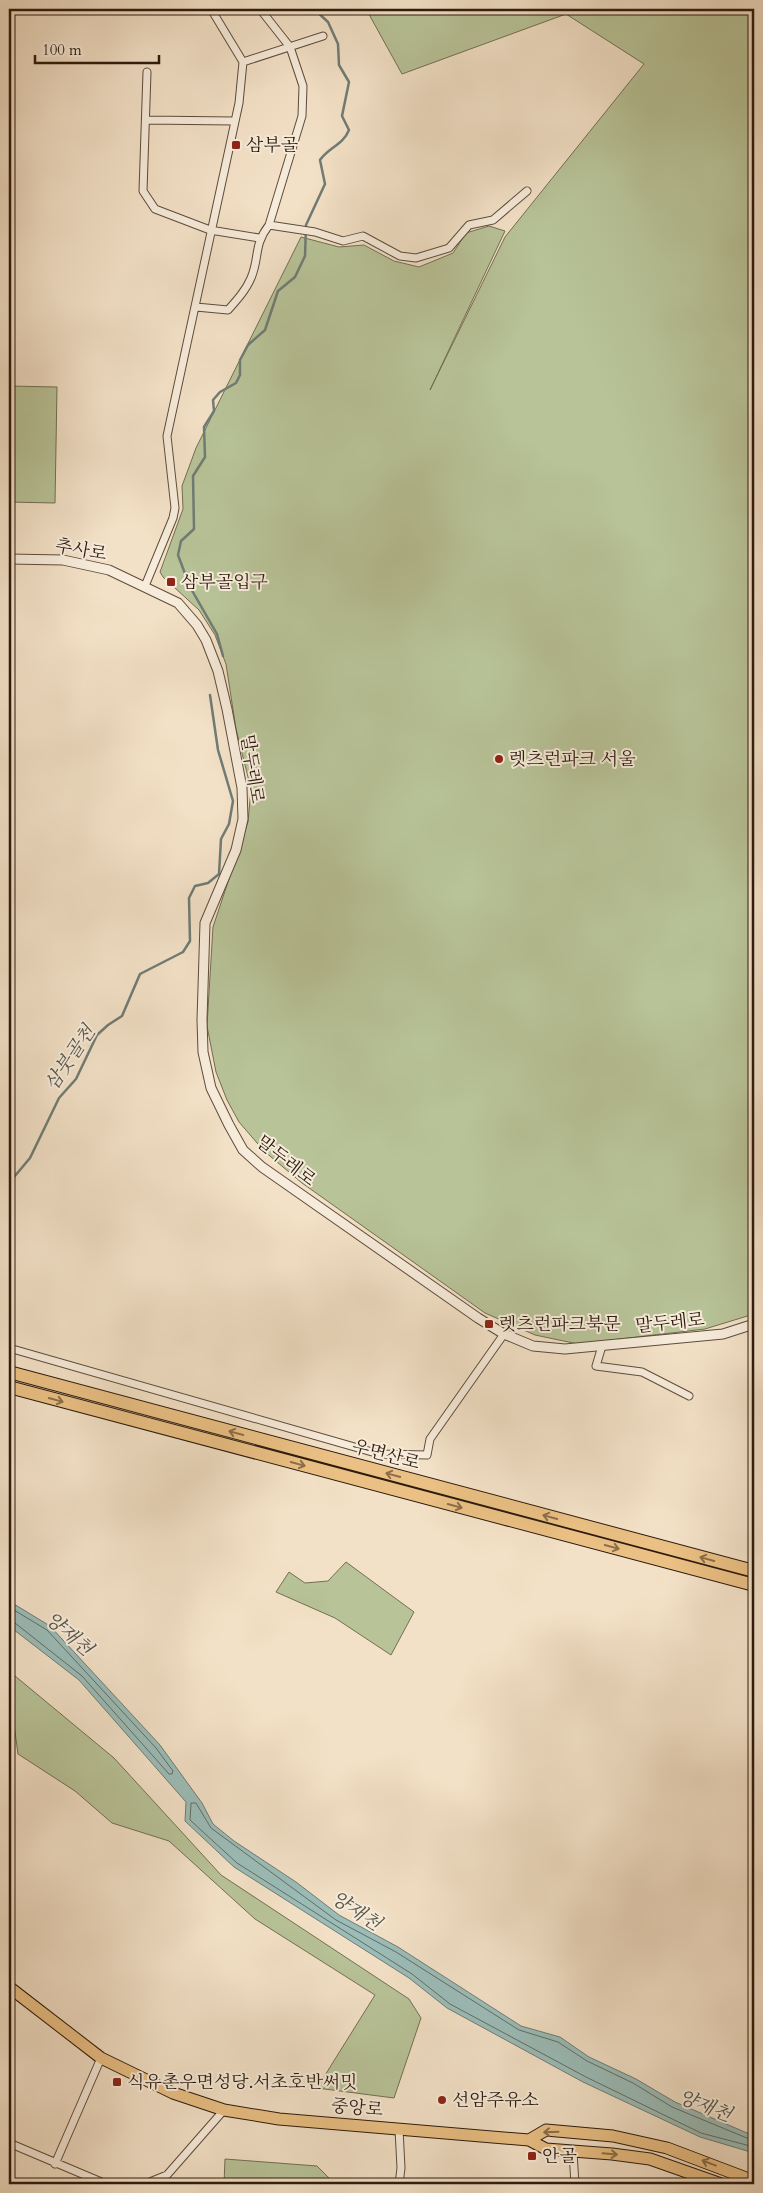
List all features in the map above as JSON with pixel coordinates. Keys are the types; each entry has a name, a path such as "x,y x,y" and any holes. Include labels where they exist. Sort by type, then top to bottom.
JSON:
{"highway":[{"name":"우면산로","path":"9,1372 754,1572"},
{"name":"우면산로","path":"9,1387 754,1585"}],"main road":[{"name":"중앙로","path":"9,1986 101,2058 173,2093 224,2110 279,2119 529,2140 546,2150 612,2154 650,2159 721,2184"},
{"name":"중앙로","path":"529,2140 546,2130 613,2136 667,2148 754,2181"}],"street":[{"path":"145,586 174,518 174,489 167,436 196,307 210,230 239,103 243,62 210,9"},
{"path":"196,307 228,310 244,292 252,276 259,238 269,225 302,116 302,86 290,47 260,9"},
{"path":"243,62 323,36"},
{"path":"147,72 144,191 149,202 155,209 210,230 259,238"},
{"path":"146,120 234,121"},
{"path":"269,225 314,232 342,241 363,236 400,256 416,258 449,248 469,225 493,220 527,191"},
{"name":"추사로","path":"9,559 63,560 82,563 109,570 145,586"},
{"name":"말두레로","path":"145,586 178,603 197,625 206,640 218,671 242,788 243,819 236,850 205,923 203,1052 211,1088 243,1150 262,1166 504,1334 533,1346 565,1348 602,1346 723,1334 754,1324"},
{"path":"9,1348 379,1454 426,1455 430,1439 504,1334"},
{"path":"602,1346 596,1366 642,1372 689,1396"},
{"path":"55,2164 101,2058"},
{"path":"145,2184 167,2175 224,2110"},
{"path":"399,2129 399,2184"},
{"path":"9,2143 106,2184"},
{"path":"573,2152 575,2184"}],"green space":[{"name":"렛츠런파크 서울","path":"366,9 754,9 754,1314 705,1329 578,1344 535,1335 485,1313 302,1183 264,1151 239,1122 227,1100 216,1072 207,1026 213,927 248,822 251,789 236,729 226,664 215,635 199,610 160,572 183,509 182,486 196,448 301,237 339,247 364,245 394,261 419,267 453,253 466,233 489,226 505,231 430,390 505,237 644,64 566,14 402,74"},
{"path":"9,386 57,387 55,503 9,502"},
{"path":"346,1562 414,1612 391,1655 335,1618 276,1592 289,1572 305,1583 328,1581"},
{"path":"9,1671 114,1758 221,1875 409,1999 421,2018 394,2098 317,2088 375,1995 255,1919 169,1841 112,1823 75,1791 18,1754 12,1710 9,1706"},
{"path":"225,2159 317,2166 335,2184 224,2184"}],"water":[{"path":"9,1601 50,1626 160,1745 202,1803 213,1824 234,1841 296,1882 339,1915 398,1947 521,2026 560,2037 589,2057 636,2079 675,2102 754,2136 754,2153 700,2137 583,2082 447,2008 409,1978 234,1867 185,1821 186,1802 79,1680 9,1626"}],"waterway":[{"name":"삼붓골천","path":"223,656 217,634 190,587 178,555 181,541 194,529 193,476 205,457 204,427 214,411 213,400 220,392 236,383 240,375 240,360 248,345 265,330 278,291 295,277 305,256 306,225 325,184 320,160 327,152 340,143 349,130 342,116 349,82 339,65 338,44 328,22 314,9"},
{"name":"삼붓골천","path":"9,1183 30,1158 59,1098 76,1079 97,1035 122,1016 140,974 183,952 190,941 189,898 195,886 208,883 219,874 221,839 229,824 233,801 218,750 210,695"}],"place":[{"name":"삼부골","path":"236,145"},
{"name":"삼부골입구","path":"171,582"},
{"name":"렛츠런파크 서울","path":"499,759"},
{"name":"렛츠런파크북문","path":"489,1324"},
{"name":"식유촌우면성당.서초호반써밋","path":"117,2082"},
{"name":"선암주유소","path":"442,2100"},
{"name":"안골","path":"532,2156"}],"water label":[{"name":"양재천","path":"69,1634"},
{"name":"양재천","path":"356,1911"},
{"name":"양재천","path":"705,2106"}]}
